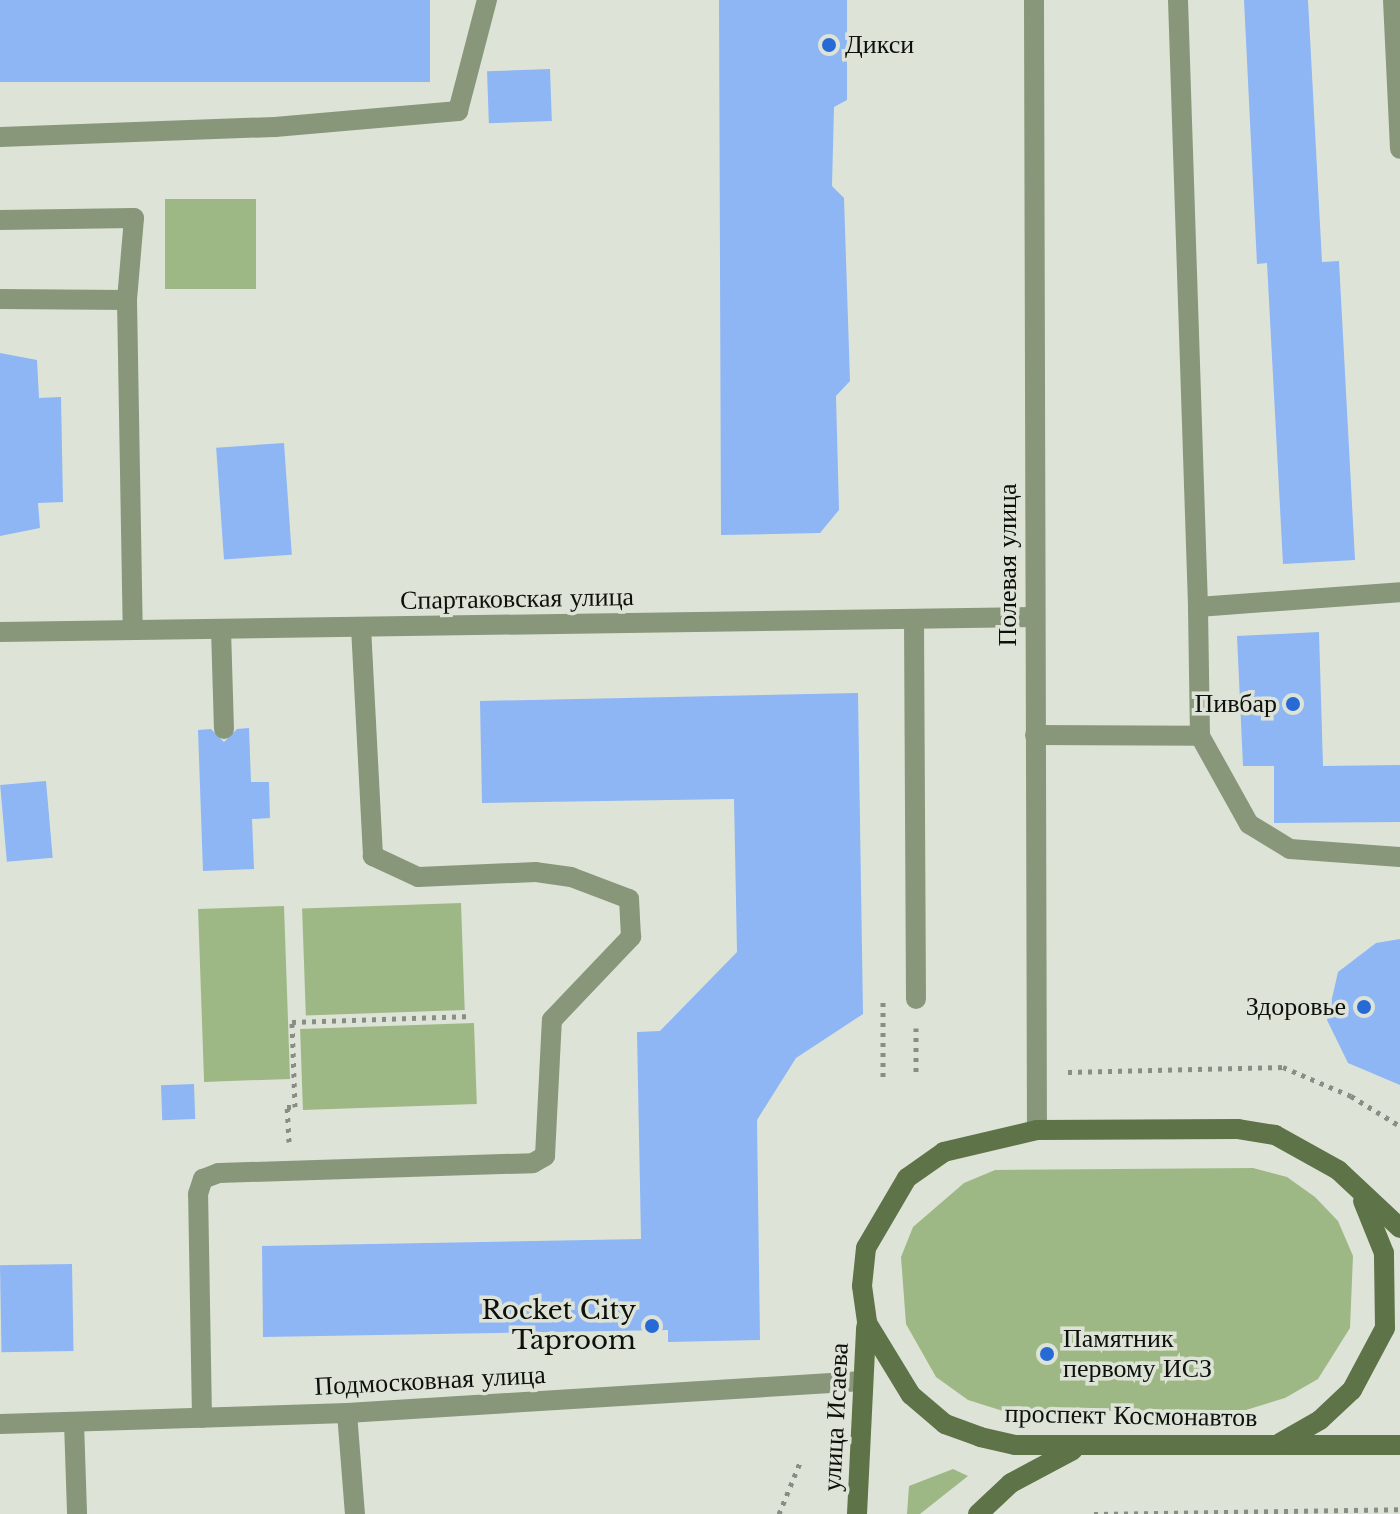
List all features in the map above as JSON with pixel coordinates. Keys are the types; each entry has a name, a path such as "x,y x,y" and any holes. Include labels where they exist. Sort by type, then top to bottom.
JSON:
{"main road":[{"name":"проспект Космонавтов","path":"1400,1228 1362,1197 1338,1170 1275,1135 1238,1129 1037,1130 944,1152 907,1178 866,1248 867,1323 911,1395 945,1424 1015,1445 1400,1445"},
{"name":"проспект Космонавтов","path":"1278,1445 1320,1420 1352,1390 1385,1328 1384,1253 1362,1197"},
{"name":"улица Исаева","path":"857,1514 867,1323"},
{"path":"978,1514 1041,1463 1084,1446"}],"street":[{"path":"0,137 275,127 458,111 487,0"},
{"name":"Полевая улица","path":"1034,0 1037,1130"},
{"path":"1178,0 1200,736 1249,824 1290,849 1400,857"},
{"path":"1393,0 1400,149"},
{"path":"0,220 134,218 127,300 133,629"},
{"path":"0,299 127,300"},
{"path":"1198,607 1400,592"},
{"name":"Спартаковская улица","path":"0,632 1034,617"},
{"path":"914,619 916,999"},
{"path":"202,1418 203,1179 289,1171 533,1163 545,1156 552,1020 623,946 634,923 629,899 620,893 553,872 418,877 373,856 361,628"},
{"path":"221,629 224,729"},
{"path":"1035,735 1200,736"},
{"name":"Подмосковная улица","path":"0,1424 347,1413 863,1381"},
{"path":"347,1413 355,1514"},
{"path":"74,1422 77,1514"}],"path":[{"path":"916,999 916,1075"},
{"path":"289,1171 292,1022 472,1016"},
{"path":"1050,1072 1283,1067 1351,1096 1400,1126"},
{"path":"779,1514 801,1460"},
{"path":"1094,1514 1136,1508 1400,1509"}],"green space":[{"path":"165,199 256,199 256,289 165,289"},
{"path":"461,903 465,1010 306,1015 302,909"},
{"path":"284,906 290,1079 204,1082 198,909"},
{"path":"474,1023 477,1104 303,1110 300,1029"},
{"path":"1253,1168 1287,1177 1315,1197 1338,1221 1353,1256 1350,1328 1318,1379 1285,1398 1246,1410 1003,1411 968,1400 936,1377 906,1324 901,1257 913,1227 964,1183 995,1170"},
{"path":"953,1469 968,1476 920,1514 907,1514 909,1486"}],"building":[{"path":"0,0 430,0 430,82 0,82"},
{"path":"719,0 847,0 847,100 834,107 832,186 844,198 850,381 836,396 839,510 820,533 721,535"},
{"path":"1244,0 1308,0 1322,262 1339,261 1355,560 1283,564 1267,263 1257,264"},
{"path":"550,69 552,121 489,123 487,71"},
{"path":"0,353 37,360 39,398 61,397 63,502 38,503 40,528 0,536"},
{"path":"284,443 292,555 224,559 216,448"},
{"path":"1319,632 1323,766 1400,765 1400,822 1274,823 1274,766 1243,766 1237,636"},
{"path":"858,693 863,1014 796,1058 757,1120 760,1340 668,1342 668,1330 263,1337 262,1246 641,1239 637,1032 660,1031 737,952 734,799 482,803 480,701"},
{"path":"249,728 251,782 269,782 270,818 252,819 254,869 203,871 198,730 211,729 224,742 237,729"},
{"path":"46,781 53,858 7,862 0,785"},
{"name":"Здоровье","path":"1400,939 1400,1085 1348,1063 1327,1020 1338,972 1376,943"},
{"path":"194,1084 195,1119 162,1120 161,1085"},
{"path":"72,1264 74,1351 2,1352 0,1265"}],"place":[{"name":"Дикси","path":"829,45"},
{"name":"Пивбар","path":"1293,704"},
{"name":"Здоровье","path":"1364,1007"},
{"name":"Rocket City Taproom","path":"652,1326"},
{"name":"Памятник первому ИСЗ","path":"1047,1354"}]}
